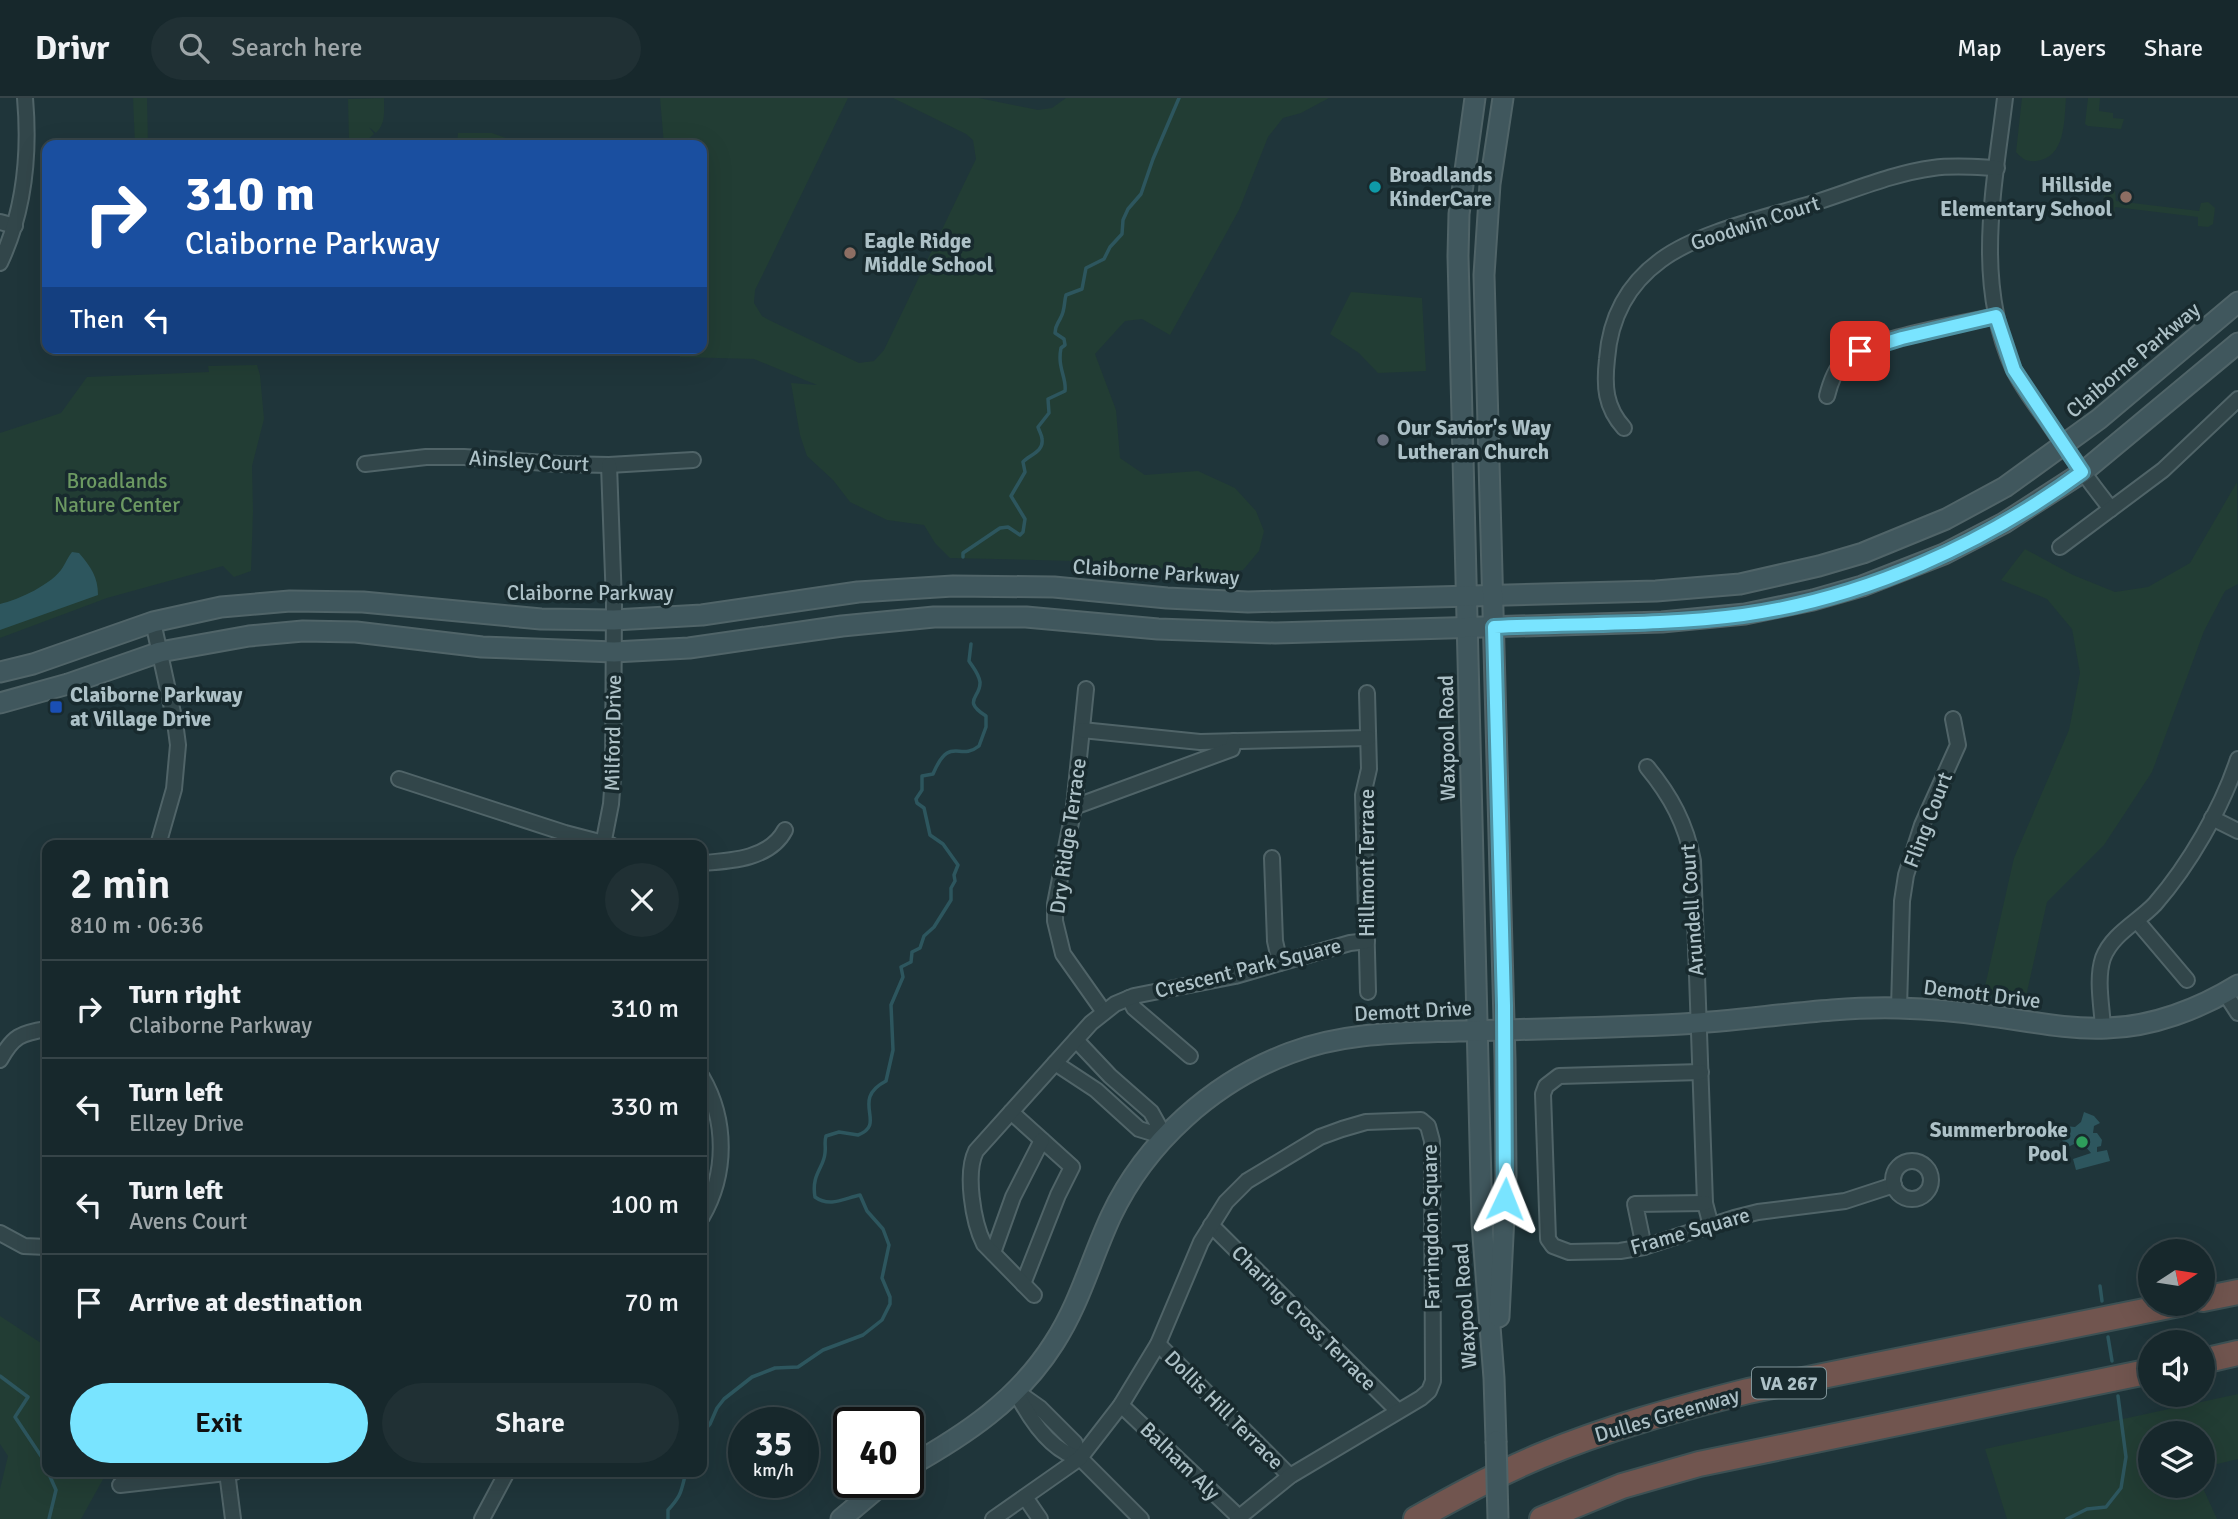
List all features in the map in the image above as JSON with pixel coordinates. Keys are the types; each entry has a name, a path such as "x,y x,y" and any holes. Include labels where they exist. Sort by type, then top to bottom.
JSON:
{"highway":[{"path":"2216,1296 2238,1292"},
{"name":"Dulles Greenway","path":"1416,1519 1497,1475 1539,1456 1606,1431 1679,1409 1748,1391 2138,1312"},
{"path":"2215,1358 2238,1353"},
{"path":"1542,1519 1622,1486 1699,1464 2138,1374"}],"main road":[{"name":"Waxpool Road","path":"1475,98 1459,214 1458,256 1482,1223 1494,1378 1498,1519"},
{"name":"Waxpool Road","path":"1494,1378 1506,1175 1485,237 1503,98"},
{"name":"Claiborne Parkway","path":"0,672 33,664 153,622 221,607 326,599 503,617 614,620 702,615 858,593 953,586 1054,587 1214,601 1493,596 1702,588 1740,584 1819,566 1873,549 1946,519 2005,486 2064,446 2238,302"},
{"path":"0,703 68,684 160,652 249,636 303,631 356,632 482,647 614,652 689,648 842,626 934,617 1026,617 1232,633 1467,629 1707,619 1745,614 1813,600 1887,577 1944,554 2004,523 2082,472 2238,343"},
{"name":"Demott Drive","path":"924,1458 967,1433 1016,1391 1052,1347 1083,1289 1113,1213 1141,1167 1166,1137 1216,1092 1265,1063 1292,1052 1358,1035 1387,1032 1699,1023 1823,1010 1899,1008 1958,1012 2066,1027 2104,1028 2135,1025 2177,1014 2232,989"},
{"path":"841,1519 866,1498"}],"street":[{"path":"0,263 15,226 27,161 25,98"},
{"path":"2005,98 1989,236 1989,267 1996,316 2014,370 2110,509"},
{"name":"Goodwin Court","path":"1624,428 1612,415 1608,401 1606,366 1612,330 1627,294 1647,271 1667,256 1700,239 1909,173 1959,166 1997,168"},
{"path":"0,222 15,226"},
{"path":"1827,396 1837,370 1843,362 1860,351 1902,338 1996,316"},
{"path":"2060,547 2163,470 2238,399"},
{"name":"Ainsley Court","path":"365,464 426,457 609,465 693,460"},
{"name":"Milford Drive","path":"606,840 613,776 614,652 609,465"},
{"path":"153,622 178,745 174,789 159,840"},
{"name":"Dry Ridge Terrace","path":"1087,689 1074,807 1055,904 1055,921 1063,954 1104,1012"},
{"name":"Hillmont Terrace","path":"1367,693 1369,768 1363,794 1368,992"},
{"name":"Fling Court","path":"1899,1008 1902,901 1906,875 1922,825 1958,745 1953,719"},
{"path":"1082,730 1189,741 1368,738"},
{"path":"1074,807 1208,759 1232,749 1234,741"},
{"path":"2104,1028 2101,975 2103,959 2114,940 2137,921 2168,888 2212,818 2238,759"},
{"name":"Arundell Court","path":"1647,767 1665,788 1678,811 1693,861 1705,1203 1711,1226"},
{"path":"399,779 591,840"},
{"path":"2212,818 2238,831"},
{"path":"707,863 725,861 769,849 780,841 785,830"},
{"path":"1272,858 1275,941 1280,963"},
{"path":"2137,921 2187,980"},
{"name":"Crescent Park Square","path":"1034,1295 993,1253 979,1234 970,1173 971,1161 976,1151 1076,1040 1104,1012 1129,998 1235,976 1350,943 1367,942"},
{"path":"2232,989 2238,1013"},
{"name":"Crescent Park Square","path":"1129,998 1134,1007 1190,1056"},
{"path":"0,1060 18,1036 42,1030"},
{"path":"1076,1040 1110,1076 1151,1112 1166,1137"},
{"path":"1055,1063 1096,1090 1139,1129 1166,1137"},
{"name":"Frame Square","path":"1701,1072 1559,1076 1546,1086 1543,1094 1549,1239 1560,1251 1620,1251 1644,1247 1758,1212 1845,1201 1894,1185"},
{"path":"1096,1090 1110,1076"},
{"path":"707,1087 715,1104 721,1146 714,1189 707,1205"},
{"path":"1011,1112 1072,1167 1023,1284"},
{"name":"Farringdon Square","path":"993,1519 1080,1458 1121,1405 1158,1344 1201,1242 1226,1202 1247,1181 1320,1138 1366,1122 1414,1118 1421,1120 1428,1126 1432,1141 1433,1381 1429,1391 1290,1476 1238,1518"},
{"path":"993,1253 1013,1197 1042,1140"},
{"path":"1644,1247 1636,1205 1705,1203"},
{"name":"Charing Cross Terrace","path":"1211,1225 1397,1410"},
{"path":"0,1233 24,1246 42,1247"},
{"name":"Dollis Hill Terrace","path":"1158,1344 1290,1476"},
{"path":"1016,1391 1030,1419 1066,1455 1080,1458 1141,1519"},
{"name":"Balham Aly","path":"1121,1405 1238,1518"},
{"path":"120,1485 188,1477"},
{"path":"230,1477 233,1519"},
{"path":"482,1519 504,1477"},
{"path":"1025,1497 1040,1519"}],"green space":[{"path":"133,98 147,98 148,140 135,140"},
{"path":"384,98 381,125 376,133 369,127 374,134 367,140 349,140 348,99"},
{"path":"660,98 848,98 755,290 754,303 762,316 769,320 859,363 874,361 884,350 976,159 973,140 966,134 893,98 979,98 1038,110 1052,108 1066,98 1329,98 1301,113 1283,118 1268,137 1239,210 1170,335 1142,319 1125,321 1095,354 1116,410 1120,458 1145,475 1198,471 1235,488 1256,511 1264,531 1259,551 1243,570 1215,573 1076,561 950,558 935,543 924,525 887,520 850,502 833,480 807,456 800,435 791,383 817,385 754,359 680,357 680,354 707,354 707,140 664,140"},
{"path":"2022,98 2066,98 2064,127 2058,146 2046,158 2030,161 2016,152"},
{"path":"2088,98 2100,98 2099,111 2113,113 2113,118 2124,119 2121,129 2085,124"},
{"path":"458,133 492,133 511,140 457,140"},
{"path":"2115,191 2116,201 2199,211 2201,203 2208,202 2215,208 2213,224 2208,227 2198,226 2198,217 2115,207 2114,216 2110,216 2103,208 2104,194"},
{"path":"1351,292 1422,298 1426,371 1378,373 1359,353 1330,334"},
{"name":"Broadlands Nature Center","path":"257,365 264,419 252,466 251,571 234,577 223,566 107,598 0,638 0,433 61,413 87,377 209,372 208,366"},
{"path":"2237,482 2238,584 2225,591 2204,631 2152,772 2104,845 2047,902 2025,1001 1983,995 2014,858 2069,730 2080,673 2072,629 2047,599 2001,580 2025,549 2073,575 2115,592 2148,587 2190,563"},
{"path":"0,1316 42,1344 42,1477 104,1477 81,1519 0,1519 0,1489 8,1456 0,1444"},
{"path":"2238,1394 2238,1459 2215,1465 2215,1421 2138,1421 2138,1498 2207,1498 2217,1519 2007,1519 1985,1449 2178,1407 2215,1407 2215,1399"}],"water":[{"path":"72,552 79,553 90,568 97,583 98,595 0,630 0,604 43,585 58,573"},
{"name":"Summerbrooke Pool","path":"2084,1112 2094,1116 2100,1123 2094,1126 2093,1133 2097,1133 2102,1140 2097,1152 2107,1150 2110,1161 2076,1170 2073,1159 2091,1153 2085,1146 2074,1144 2066,1148 2061,1138 2064,1126 2075,1127 2081,1122"}],"waterway":[{"path":"963,557 963,553 1000,528 1008,527 1020,535 1023,532 1025,519 1011,496 1025,472 1023,462 1041,447 1042,438 1038,427 1049,413 1048,399 1065,391 1060,361 1064,339 1055,333 1066,295 1082,289 1086,268 1104,259 1110,247 1122,234 1123,220 1128,209 1141,194 1179,98"},
{"path":"707,1427 724,1399 752,1377 775,1368 798,1367 823,1350 863,1335 882,1320 890,1304 882,1278 889,1245 883,1229 867,1211 860,1195 826,1202 815,1197 814,1189 824,1158 826,1136 839,1132 858,1135 870,1125 870,1096 875,1088 886,1081 893,1050 891,1005 903,977 901,967 911,962 912,952 920,948 924,936 934,927 951,900 951,888 958,865 943,844 930,835 924,808 916,799 922,790 922,776 933,774 939,762 950,752 966,752 979,746 986,727 986,716 973,702 980,682 969,661 971,644"},
{"path":"2100,1286 2102,1301"},
{"path":"2108,1337 2112,1361"},
{"path":"0,1376 28,1397 15,1417 42,1458"},
{"path":"2067,1519 2087,1509 2106,1507 2121,1488 2126,1457 2118,1396"},
{"path":"49,1519 56,1490 50,1477"},
{"path":"668,1519 668,1510 676,1500 684,1477"}],"place":[{"name":"Broadlands KinderCare","path":"1375,187"},
{"name":"Hillside Elementary School","path":"2126,197"},
{"name":"Eagle Ridge Middle School","path":"850,253"},
{"name":"Our Savior's Way Lutheran Church","path":"1383,440"},
{"name":"Claiborne Parkway at Village Drive","path":"56,707"},
{"name":"Summerbrooke Pool","path":"2082,1142"}],"route":[{"path":"1505,1199 1504,1005 1494,627 1707,619 1813,600 1900,573 1944,554 2035,505 2082,472 2014,370 1996,316 1902,338 1860,351"}]}
